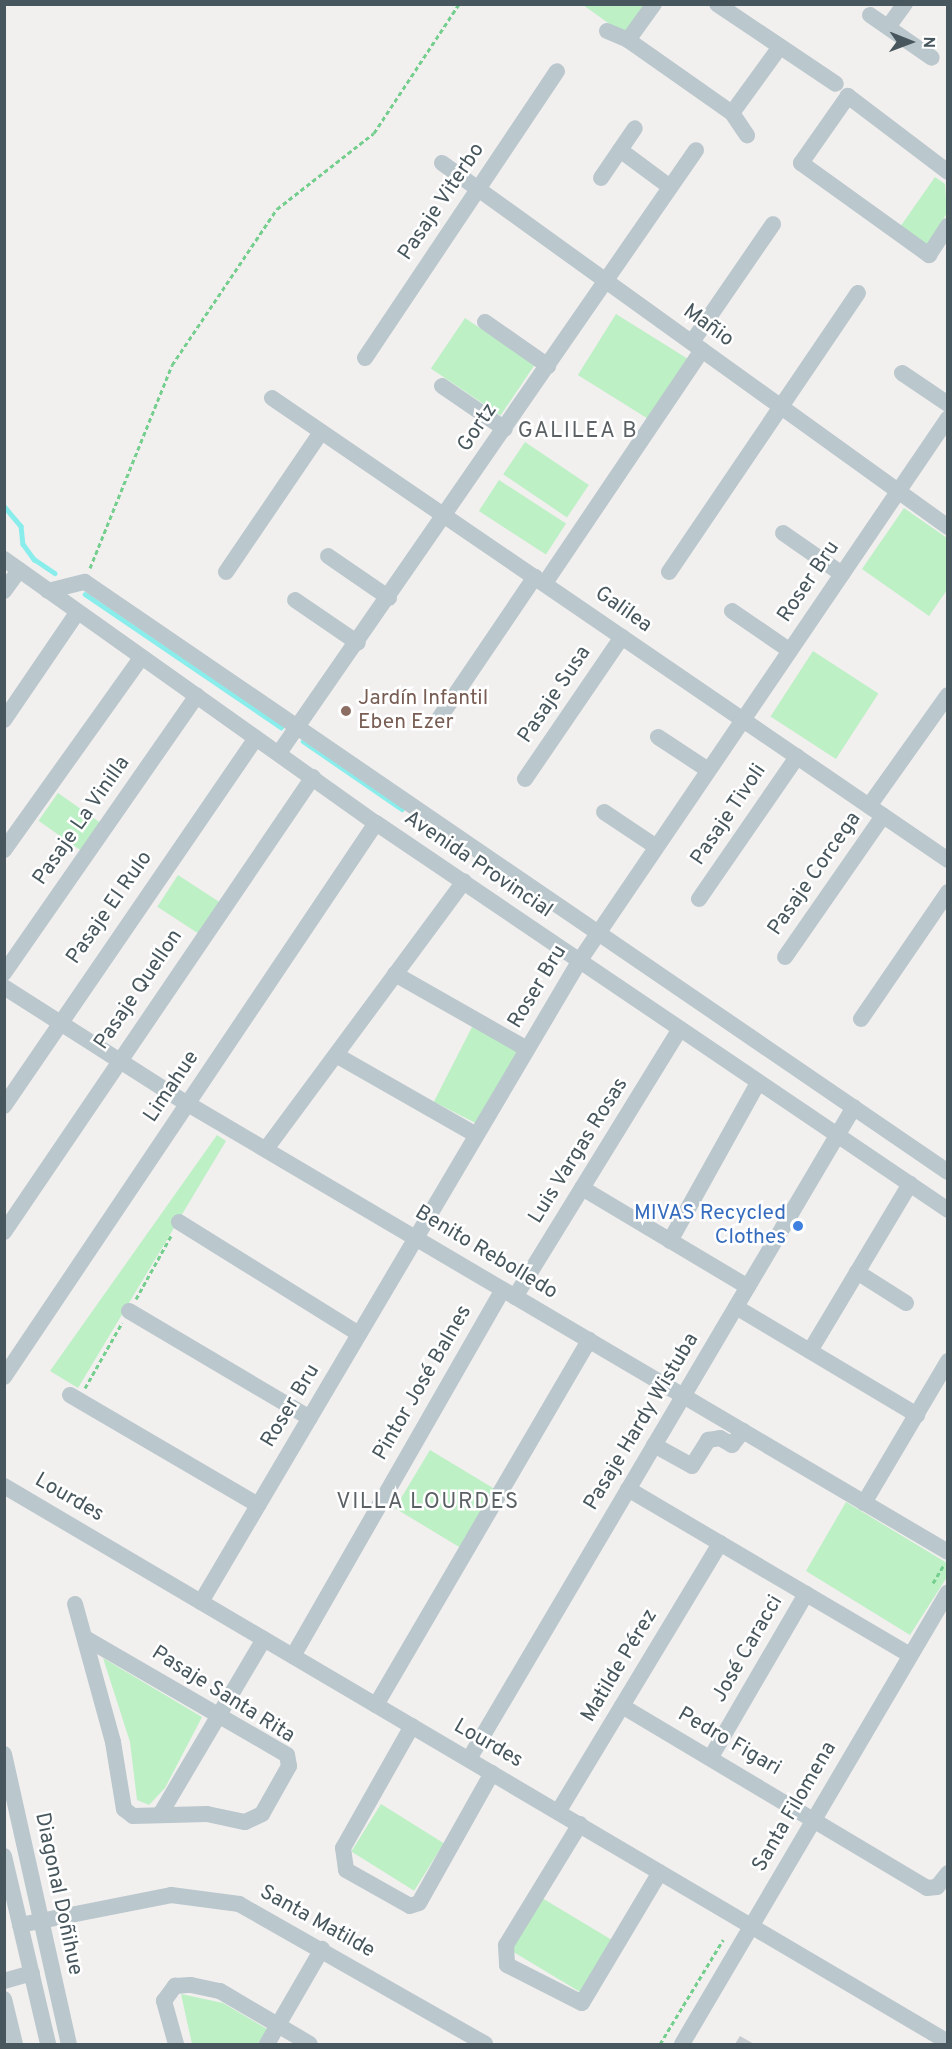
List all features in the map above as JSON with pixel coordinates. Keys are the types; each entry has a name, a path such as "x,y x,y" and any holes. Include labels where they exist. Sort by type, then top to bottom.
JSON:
{"street":[{"path":"628,39 654,4"},
{"path":"717,4 836,84"},
{"path":"888,27 904,4"},
{"path":"870,15 932,58"},
{"path":"607,31 628,39 732,113 747,135"},
{"path":"732,113 780,47"},
{"name":"Pasaje Viterbo","path":"365,358 557,71"},
{"path":"948,172 848,96 801,163 929,255 948,226"},
{"path":"601,178 635,129"},
{"path":"620,150 670,187"},
{"name":"Gortz","path":"279,753 298,731 696,150"},
{"name":"Mañio","path":"442,163 948,526"},
{"path":"438,720 540,580 697,346 773,224"},
{"path":"669,572 858,292"},
{"path":"484,322 548,366"},
{"path":"902,373 948,404"},
{"path":"442,386 505,429"},
{"name":"Galilea","path":"272,398 948,860"},
{"name":"Roser Bru","path":"201,1602 579,960 948,418"},
{"path":"226,572 321,432"},
{"path":"783,533 842,574"},
{"path":"328,556 389,598"},
{"name":"Avenida Provincial","path":"4,559 376,823 948,1210"},
{"path":"4,591 19,570"},
{"path":"48,591 85,582"},
{"name":"Avenida Provincial","path":"85,582 298,731 948,1172"},
{"path":"295,600 358,643"},
{"path":"732,611 789,651"},
{"path":"4,720 77,613"},
{"name":"Pasaje Susa","path":"525,779 622,637"},
{"path":"4,850 141,658"},
{"name":"Pasaje La Vinilla","path":"4,974 197,695"},
{"name":"Pasaje Corcega","path":"785,957 948,695"},
{"path":"657,737 708,770"},
{"name":"Pasaje El Rulo","path":"4,1106 59,1020 255,738"},
{"name":"Pasaje Tivoli","path":"699,899 797,757"},
{"name":"Pasaje Quellon","path":"4,1232 120,1057 313,777"},
{"path":"604,812 655,846"},
{"name":"Limahue","path":"4,1377 376,823"},
{"path":"266,1149 464,881"},
{"path":"861,1019 948,892"},
{"path":"395,974 527,1049"},
{"name":"Benito Rebolledo","path":"4,987 120,1057 188,1104 948,1552"},
{"name":"Luis Vargas Rosas","path":"509,1293 582,1188 680,1029"},
{"path":"336,1054 476,1135"},
{"path":"670,1240 758,1083"},
{"name":"Pasaje Hardy Wistuba","path":"469,1759 854,1107"},
{"path":"810,1351 910,1184"},
{"path":"582,1188 748,1287"},
{"path":"179,1222 359,1334"},
{"path":"857,1272 906,1303"},
{"name":"Pintor José Balnes","path":"293,1656 509,1293"},
{"path":"736,1306 917,1415"},
{"path":"129,1311 310,1418"},
{"path":"376,1705 588,1340"},
{"path":"864,1503 948,1360"},
{"path":"70,1395 258,1505"},
{"path":"654,1445 689,1466 708,1440 720,1438 732,1445 743,1431"},
{"name":"Lourdes","path":"4,1486 948,2042"},
{"path":"628,1489 910,1655"},
{"name":"Matilde Pérez","path":"558,1812 720,1543"},
{"name":"Santa Filomena","path":"682,2044 948,1592"},
{"name":"José Caracci","path":"711,1757 806,1594"},
{"name":"Pasaje Santa Rita","path":"75,1604 87,1640 124,1809 133,1816 161,1813 207,1814 245,1822 262,1814 290,1761 219,1714 87,1640"},
{"path":"161,1813 264,1639"},
{"name":"Pedro Figari","path":"622,1706 815,1818 927,1888 937,1887 948,1873"},
{"path":"412,1726 343,1848 346,1870 410,1906 419,1904 492,1773"},
{"name":"Diagonal Doñihue","path":"4,1754 69,2044"},
{"path":"579,1824 507,1945 507,1965 582,2003 660,1872"},
{"name":"Diagonal Doñihue","path":"4,1856 9,1900 20,1925 48,2044"},
{"name":"Santa Matilde","path":"20,1925 133,1900 199,1896 257,1911 485,2044"},
{"path":"267,2044 322,1949"},
{"path":"4,1981 32,1973"},
{"path":"176,2044 164,2001 175,1986 220,1992 279,2024 310,2044"},
{"path":"4,1999 15,2044"}],"path":[{"path":"85,582 172,365 277,209 374,133 459,4"}],"green space":[{"path":"583,5 648,5 625,35"},
{"path":"935,177 945,184 947,213 926,248 900,227"},
{"path":"616,314 687,359 649,420 578,375"},
{"path":"465,318 535,365 501,416 431,369"},
{"path":"525,442 589,485 567,517 503,474"},
{"path":"499,480 566,524 546,555 479,511"},
{"path":"904,508 947,538 947,590 929,616 862,569"},
{"path":"813,651 878,693 836,759 771,716"},
{"path":"58,793 102,824 83,852 38,821"},
{"path":"178,875 223,904 203,936 157,907"},
{"path":"472,1027 517,1050 479,1125 434,1102"},
{"path":"217,1135 226,1141 78,1388 50,1371"},
{"path":"430,1450 494,1489 459,1547 395,1508"},
{"path":"846,1502 947,1563 947,1577 910,1635 806,1571"},
{"path":"103,1658 202,1717 165,1788 149,1805 137,1800 130,1742"},
{"path":"381,1804 444,1843 414,1891 351,1851"},
{"path":"542,1898 614,1941 583,1994 511,1950"},
{"path":"181,1994 223,2003 267,2029 258,2044 192,2044"}],"building":[{"path":"740,2036 754,2044 735,2044"}],"waterway":[{"path":"4,506 21,526 23,544 34,559 55,573"},
{"path":"85,594 281,727"},
{"path":"303,741 402,809"}],"place":[{"name":"Jardín Infantil Eben Ezer","path":"346,711"},
{"name":"MIVAS Recycled Clothes","path":"798,1226"}],"district":[{"name":"GALILEA B","path":"578,432"},
{"name":"VILLA LOURDES","path":"428,1503"}]}
